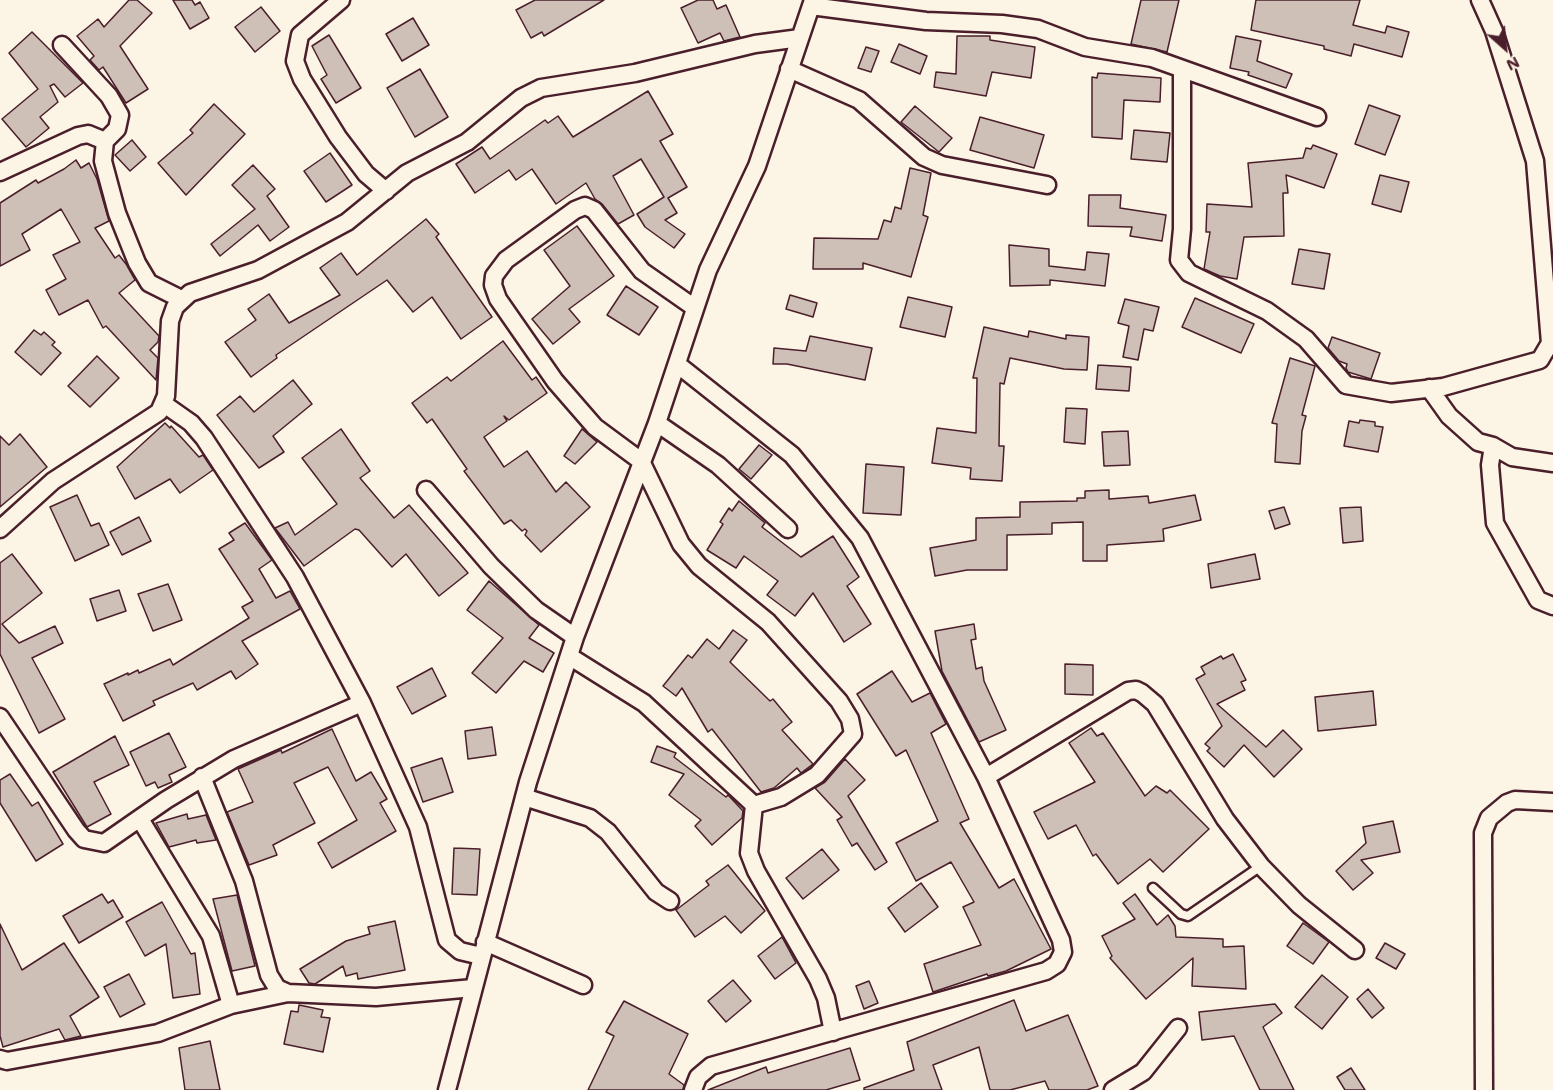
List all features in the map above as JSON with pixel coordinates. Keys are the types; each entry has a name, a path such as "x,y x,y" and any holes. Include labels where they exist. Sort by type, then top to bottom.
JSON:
{"street":[{"path":"341,0 300,35 295,61 302,79 338,137 366,174 386,191"},
{"path":"1182,69 1179,260 1189,273 1267,311 1291,328 1306,339 1346,385 1391,393 1429,388 1540,360 1550,343 1535,161 1494,31 1480,0"},
{"path":"447,1090 524,797 575,637 657,423 708,270 756,166 812,3 926,21 1002,24 1038,29 1085,47 1152,58 1317,117"},
{"path":"0,530 53,481 159,412 164,404 170,321 181,299 190,293 258,270 347,222 407,173 467,142 521,98 541,88 635,73 754,44 800,38"},
{"path":"62,45 109,96 120,115 117,129 105,141 103,161 108,184 137,263 149,283 181,299"},
{"path":"789,69 859,100 924,157 942,165 1047,185"},
{"path":"0,172 78,136 88,134 105,141"},
{"path":"695,308 642,271 594,210 585,206 575,210 506,260 494,276 493,285 498,299 555,381 596,426 641,461 681,544 693,558 768,622 839,702 850,719 853,734 817,775 781,797 754,806"},
{"path":"676,364 792,455 860,538 986,777 1061,940 1063,952 1057,964 1046,971 711,1066 698,1077 693,1090"},
{"path":"1429,388 1449,416 1478,442 1493,446 1512,457 1553,463"},
{"path":"164,404 191,423 204,438 295,577 362,703 418,827 447,940 460,951 483,949 583,985"},
{"path":"657,423 718,465 788,529"},
{"path":"1493,446 1490,465 1495,523 1538,600 1553,606"},
{"path":"426,490 491,566 536,610 575,637"},
{"path":"569,656 644,703 754,806"},
{"path":"986,777 1128,691 1136,690 1155,704 1226,819 1261,866 1299,905 1355,950"},
{"path":"0,717 84,839 104,843 202,777 297,730 362,703"},
{"path":"202,777 244,881 269,975 277,988 288,993"},
{"path":"524,797 590,818 608,831 656,892 670,901"},
{"path":"1484,1090 1483,833 1489,818 1507,803 1515,800 1553,802"},
{"path":"754,806 749,853 756,871 818,979 826,998 833,1032"},
{"path":"140,819 211,936 231,1005"},
{"path":"0,1059 7,1060 158,1033 231,1005 288,993 376,997 473,988"},
{"path":"1113,1090 1143,1072 1179,1028"}],"lane":[{"path":"1153,888 1181,914 1188,916 1261,866"}],"building":[{"path":"129,0 137,0 152,13 120,46 148,89 126,103 103,67 99,70 90,60 94,56 77,36 98,19 104,27"},
{"path":"173,0 192,0 195,5 200,2 209,18 190,29"},
{"path":"535,0 604,0 544,36 542,32 531,38 516,10"},
{"path":"698,0 713,0 717,9 726,5 740,37 724,41 720,33 698,43 681,8"},
{"path":"1141,0 1179,0 1167,52 1131,44"},
{"path":"1256,0 1360,0 1353,25 1385,33 1387,26 1409,32 1402,57 1354,44 1351,56 1324,49 1324,46 1251,30"},
{"path":"261,7 280,31 255,52 235,27"},
{"path":"413,18 429,45 402,61 386,34"},
{"path":"32,32 83,83 65,97 54,84 50,86 58,102 40,117 49,128 26,147 2,119 38,89 9,53"},
{"path":"329,35 361,88 336,103 321,79 327,75 312,46"},
{"path":"957,36 990,36 990,40 1035,47 1031,78 992,72 986,96 934,87 936,72 956,74"},
{"path":"1236,36 1261,41 1257,61 1292,74 1286,88 1248,75 1249,72 1230,68"},
{"path":"899,44 927,56 920,74 891,62"},
{"path":"866,47 879,51 871,72 858,68"},
{"path":"420,69 448,117 415,137 387,88"},
{"path":"1098,73 1161,78 1160,102 1124,100 1122,139 1092,137 1092,77 1097,78"},
{"path":"648,91 673,134 660,141 687,187 668,198 677,213 665,220 685,234 674,248 645,227 637,214 664,197 641,159 613,176 634,215 618,224 595,199 586,183 556,204 532,169 516,180 509,170 475,193 456,164 482,147 490,159 545,120 548,123 558,116 573,137"},
{"path":"214,104 245,134 186,195 158,163 193,133 190,130"},
{"path":"1369,105 1400,116 1385,155 1355,144"},
{"path":"915,106 952,138 939,152 901,122"},
{"path":"980,117 1044,135 1034,168 970,150"},
{"path":"1134,130 1170,133 1167,162 1131,159"},
{"path":"132,140 146,157 130,171 115,155"},
{"path":"1313,145 1337,154 1324,188 1286,175 1288,193 1283,193 1284,236 1244,237 1237,279 1220,276 1204,269 1210,232 1206,232 1207,204 1252,207 1248,163 1303,158 1306,148 1311,149"},
{"path":"330,153 352,185 326,202 304,171"},
{"path":"76,160 81,168 89,163 97,179 109,221 95,228 115,258 119,255 126,264 135,280 119,293 159,336 158,342 150,350 158,358 156,380 106,326 103,328 88,300 59,315 46,290 66,279 53,255 80,242 61,209 22,234 30,250 0,266 0,203 36,180 38,183"},
{"path":"253,165 275,189 267,196 289,227 270,241 258,225 220,256 211,244 255,209 232,185"},
{"path":"910,168 931,173 923,215 928,217 911,277 863,263 863,269 813,269 814,238 878,239 884,220 891,222 895,207 901,209"},
{"path":"1380,175 1409,182 1401,212 1372,204"},
{"path":"1089,195 1121,195 1120,208 1166,215 1162,241 1130,236 1132,227 1088,226"},
{"path":"426,219 439,234 436,237 492,317 461,339 432,297 413,312 387,280 276,355 277,358 251,377 225,342 256,320 248,309 269,294 289,323 340,295 320,268 341,253 357,275"},
{"path":"577,226 614,276 569,309 580,322 553,344 532,319 570,286 544,250"},
{"path":"1009,245 1049,249 1049,266 1085,270 1087,252 1109,254 1105,286 1050,280 1050,285 1010,286"},
{"path":"1299,249 1330,254 1324,289 1292,284"},
{"path":"626,286 658,307 639,335 607,315"},
{"path":"790,295 817,303 813,317 786,309"},
{"path":"908,297 952,307 945,337 900,327"},
{"path":"1195,298 1254,324 1241,353 1182,327"},
{"path":"1125,299 1159,307 1153,331 1144,329 1138,360 1123,357 1129,326 1118,323"},
{"path":"984,327 1028,337 1029,331 1066,339 1066,335 1089,337 1087,370 1064,369 1010,358 1004,384 1000,383 999,446 1004,446 1002,481 970,479 971,468 932,463 937,428 976,433 977,378 973,378"},
{"path":"34,330 41,335 44,332 55,342 52,345 61,353 41,375 15,352"},
{"path":"810,336 872,348 865,380 787,364 773,364 774,348 806,351"},
{"path":"1332,337 1380,353 1371,379 1348,372 1347,364 1339,361 1328,348"},
{"path":"503,341 532,380 536,377 547,393 509,420 504,416 507,421 484,437 504,467 527,451 556,492 566,482 590,507 541,552 525,535 527,531 525,529 522,531 511,520 504,524 464,471 467,469 432,419 427,423 412,403 447,377 451,381"},
{"path":"97,356 119,378 90,407 68,386"},
{"path":"1290,358 1315,366 1302,415 1306,416 1302,431 1300,464 1275,462 1277,424 1272,423"},
{"path":"1098,365 1131,367 1129,391 1096,389"},
{"path":"293,380 312,404 273,436 284,452 259,468 217,415 240,396 254,412"},
{"path":"1066,408 1087,409 1085,444 1064,442"},
{"path":"1360,420 1375,422 1375,426 1383,427 1378,452 1344,446 1349,421 1359,423"},
{"path":"165,423 170,428 171,426 199,457 203,455 213,470 180,493 170,479 135,499 117,467"},
{"path":"341,429 370,471 360,478 394,518 409,505 468,573 439,596 406,554 392,567 359,530 355,529 304,566 275,528 288,522 295,535 337,504 302,458"},
{"path":"582,429 597,442 575,464 564,456"},
{"path":"1128,431 1130,465 1104,466 1102,432"},
{"path":"20,434 47,467 0,507 0,436 9,445"},
{"path":"759,445 772,455 751,479 739,469"},
{"path":"866,464 904,467 901,515 863,513"},
{"path":"1109,490 1109,499 1148,496 1149,503 1195,495 1201,520 1163,529 1164,541 1107,545 1107,561 1083,561 1083,522 1052,523 1052,534 1007,535 1007,570 967,570 935,576 930,548 976,540 976,518 1020,517 1020,502 1077,501 1077,498 1085,498 1085,491"},
{"path":"77,495 91,526 99,523 109,545 75,561 50,507"},
{"path":"739,501 765,523 762,527 801,557 833,536 859,577 847,586 871,624 844,642 813,593 795,616 767,595 778,581 744,556 736,568 707,550 723,524 720,522 729,508 732,511"},
{"path":"1284,507 1290,524 1275,529 1269,511"},
{"path":"1361,507 1363,541 1343,543 1340,508"},
{"path":"139,517 151,541 122,555 110,532"},
{"path":"245,523 272,560 259,569 276,598 290,591 300,609 242,641 258,664 236,679 231,671 197,690 193,683 153,701 155,705 123,721 104,684 128,673 128,675 138,670 139,673 170,659 173,665 249,618 242,607 253,601 219,549 234,540 229,533"},
{"path":"12,554 42,593 2,624 19,643 55,626 63,643 32,658 65,719 39,733 0,654 0,563"},
{"path":"1255,554 1260,579 1211,588 1208,564"},
{"path":"489,581 539,625 529,638 554,653 543,672 524,661 496,693 472,673 503,638 467,610"},
{"path":"168,584 182,620 153,631 138,594"},
{"path":"119,590 126,611 97,621 90,599"},
{"path":"974,624 976,639 971,640 976,669 982,667 984,681 1006,730 979,742 942,671 935,631"},
{"path":"733,630 747,640 730,662 770,701 773,699 792,722 782,730 813,764 801,773 797,768 774,788 761,792 712,729 708,732 682,688 676,696 663,686 688,655 692,658 707,639 719,649"},
{"path":"1233,654 1246,680 1241,682 1245,690 1217,704 1266,747 1283,730 1302,749 1274,777 1244,745 1224,767 1207,751 1210,748 1205,744 1222,726 1196,679 1205,674 1201,667 1221,656 1223,659"},
{"path":"1065,664 1093,665 1093,695 1065,694"},
{"path":"432,668 446,696 412,714 397,687"},
{"path":"892,671 912,702 930,693 946,724 931,733 969,819 960,823 999,888 1014,879 1051,949 1006,971 988,976 987,974 933,992 924,964 981,945 963,907 974,902 951,862 916,881 896,843 938,821 906,750 896,756 857,694"},
{"path":"1373,691 1376,725 1318,731 1315,697"},
{"path":"492,727 496,755 468,759 465,731"},
{"path":"1091,728 1097,736 1103,733 1145,796 1156,786 1167,793 1170,790 1209,829 1163,872 1150,859 1118,884 1096,854 1093,856 1076,825 1048,839 1034,812 1095,782 1069,743"},
{"path":"332,729 356,781 371,772 387,799 380,803 396,831 332,868 318,843 357,820 328,767 294,783 315,823 273,845 277,855 249,865 227,812 253,802 238,769 281,750 282,753"},
{"path":"169,733 186,767 169,775 172,782 158,788 155,782 146,786 130,752"},
{"path":"115,736 129,765 94,782 111,814 87,827 53,772"},
{"path":"657,746 676,753 674,757 726,797 728,795 743,811 742,818 712,845 695,826 701,820 669,795 684,774 651,762"},
{"path":"442,758 453,792 423,802 411,768"},
{"path":"845,759 865,780 848,796 887,862 875,870 857,843 852,846 837,820 842,817 815,788 825,782"},
{"path":"10,774 32,806 38,802 63,844 36,861 0,803 0,780"},
{"path":"187,814 188,819 206,815 216,840 197,843 196,840 169,847 156,823"},
{"path":"1393,821 1400,852 1361,860 1373,873 1353,890 1336,871 1366,843 1363,827"},
{"path":"454,848 480,849 477,895 452,894"},
{"path":"822,849 839,870 803,899 786,878"},
{"path":"728,865 765,911 741,933 725,916 695,937 676,910 709,885 706,881"},
{"path":"921,883 938,907 905,932 888,908"},
{"path":"102,894 108,903 113,900 123,917 79,943 63,916"},
{"path":"1135,894 1157,925 1168,915 1175,926 1176,937 1223,939 1223,947 1244,946 1246,989 1192,986 1193,958 1146,999 1110,958 1112,956 1102,936 1135,919 1123,903"},
{"path":"237,895 255,966 232,971 213,899"},
{"path":"162,902 191,954 195,953 200,994 173,998 166,944 145,956 126,922"},
{"path":"395,921 405,970 358,979 357,973 346,976 343,966 315,984 309,983 300,969 346,941 370,934 368,927"},
{"path":"1303,923 1329,942 1313,964 1287,946"},
{"path":"0,924 22,970 64,943 99,997 70,1016 81,1036 65,1040 59,1029 3,1047 0,1036"},
{"path":"782,937 796,963 775,979 758,956"},
{"path":"1385,943 1405,954 1396,969 1376,958"},
{"path":"129,974 145,1004 120,1017 104,987"},
{"path":"1322,975 1348,997 1322,1029 1295,1007"},
{"path":"733,980 751,1001 726,1022 708,1001"},
{"path":"869,981 878,1003 864,1009 856,986"},
{"path":"1368,989 1384,1008 1372,1018 1357,999"},
{"path":"1014,1000 1026,1031 1068,1015 1098,1086 1087,1090 1049,1090 1045,1081 1010,1090 990,1090 979,1047 933,1065 942,1090 864,1090 864,1088 914,1070 907,1042"},
{"path":"624,1001 688,1034 669,1074 684,1085 683,1090 588,1090 614,1036 606,1032"},
{"path":"1275,1004 1282,1013 1263,1027 1294,1090 1260,1090 1234,1036 1202,1040 1199,1012"},
{"path":"299,1005 323,1010 321,1017 330,1018 323,1052 284,1044 291,1011 298,1012"},
{"path":"210,1041 220,1090 185,1090 179,1048"},
{"path":"850,1048 860,1080 826,1090 708,1090 766,1067 768,1073"},
{"path":"1351,1068 1365,1090 1345,1090 1337,1077"}]}
